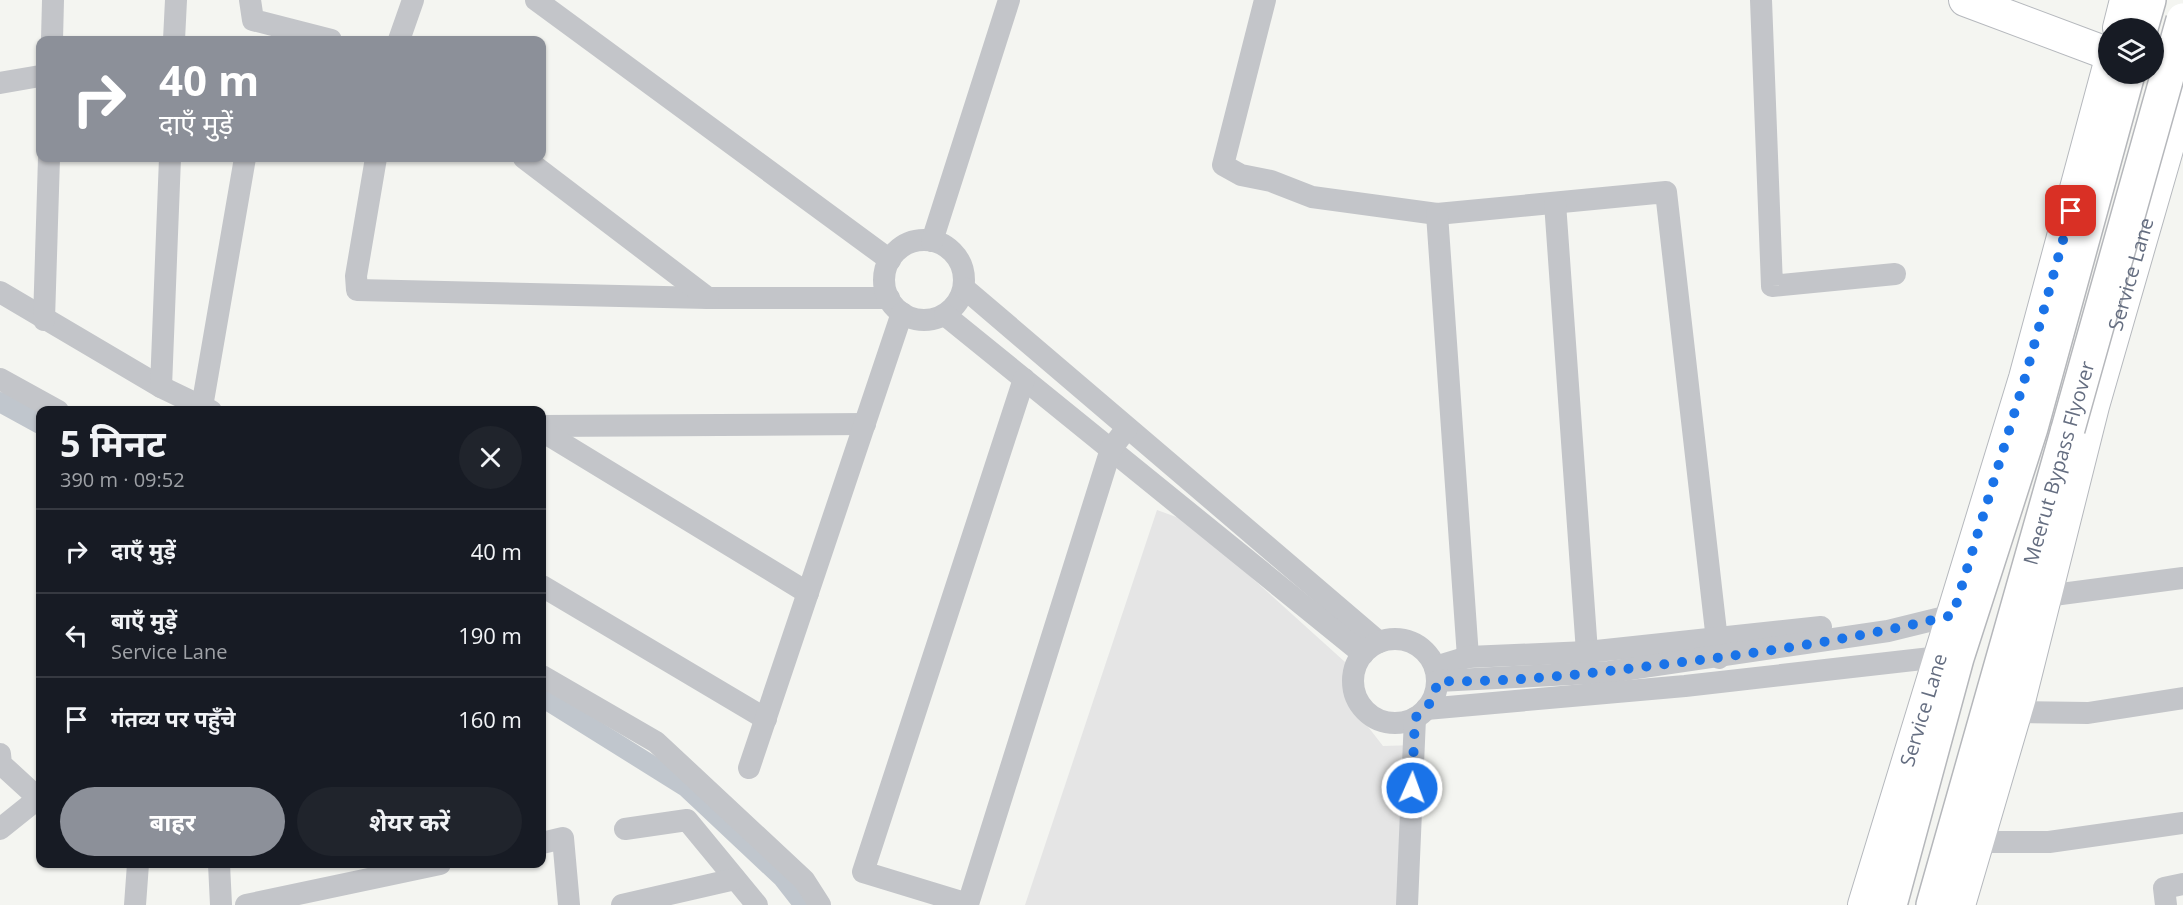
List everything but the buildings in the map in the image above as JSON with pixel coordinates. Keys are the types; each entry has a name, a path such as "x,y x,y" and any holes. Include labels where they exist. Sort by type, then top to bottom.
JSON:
{"highway":[{"path":"2144,18 2149,0"},
{"name":"Meerut Bypass Flyover","path":"1956,903 2019,652 2068,429 2183,20"},
{"name":"Meerut Bypass Flyover","path":"1948,657 2036,410 2125,84"},
{"path":"1890,905 1948,657"}],"street":[{"path":"52,36 53,0"},
{"path":"174,36 176,0"},
{"path":"250,0 253,20 315,36"},
{"path":"400,36 413,0"},
{"path":"536,0 558,8 890,260"},
{"path":"932,241 1009,0"},
{"path":"1265,0 1223,165 1241,175 1270,181 1312,197 1437,214 1666,192 1718,648"},
{"path":"1761,0 1772,286 1895,274"},
{"path":"1965,0 2098,50"},
{"path":"2122,18 2126,0"},
{"path":"2164,75 2183,82"},
{"path":"0,83 36,77"},
{"path":"1436,674 1468,657 1718,648 1888,631 1961,617 2104,84"},
{"name":"Service Lane","path":"1956,903 1977,842 2015,712 2019,652 2046,596 2093,406 2183,94"},
{"path":"44,320 49,162"},
{"path":"161,387 170,162"},
{"path":"207,406 244,162"},
{"path":"375,162 356,276 357,290 708,298 895,306 920,320 933,320 954,308 964,288 964,276 954,253 932,241 909,244 898,250 890,260 885,272 885,285 895,306 865,424 749,768"},
{"path":"529,162 708,298"},
{"path":"1555,203 1587,652"},
{"path":"1437,214 1468,657"},
{"path":"964,288 1264,544 1371,648"},
{"path":"0,292 161,387 201,406"},
{"path":"945,315 1249,562 1371,648"},
{"path":"984,347 1003,322"},
{"path":"0,379 49,406"},
{"path":"1024,379 863,872 968,904 1111,449 1127,428"},
{"path":"546,426 865,424"},
{"path":"546,433 808,593"},
{"path":"1172,500 1189,481"},
{"path":"1249,562 1264,544"},
{"path":"2046,596 2183,578"},
{"path":"546,588 766,719"},
{"path":"1407,905 1421,713 1436,691 1436,674 1419,646 1392,639 1371,648 1354,671 1353,683 1363,707 1374,717 1387,722 1401,722 1421,713 1610,682 1683,662 1718,648"},
{"path":"1436,674 1685,686 1948,657"},
{"name":"Service Lane","path":"1864,905 1948,657"},
{"path":"1683,662 1685,686"},
{"path":"546,678 656,742 804,880 820,905"},
{"path":"2015,712 2088,713 2183,698"},
{"path":"0,754 2,764 36,794"},
{"path":"0,829 36,799"},
{"path":"625,829 687,820 757,905"},
{"path":"1977,842 2049,842 2183,823"},
{"path":"546,842 563,838 569,905"},
{"path":"135,905 138,868"},
{"path":"219,868 220,905"},
{"path":"246,905 292,900 424,868"},
{"path":"622,905 735,879"},
{"path":"2166,905 2164,888 2183,884"}],"shaded area":[{"path":"1157,510 1190,522 1355,671 1354,683 1362,719 1383,746 1416,745 1412,905 1025,905"}],"waterway":[{"path":"0,402 36,422"},
{"path":"546,700 686,787 783,878 804,905"}],"route":[{"path":"1412,788 1415,718 1432,701 1438,681 1609,672 1719,658 1888,631 1953,615 2025,378 2071,211"}]}
